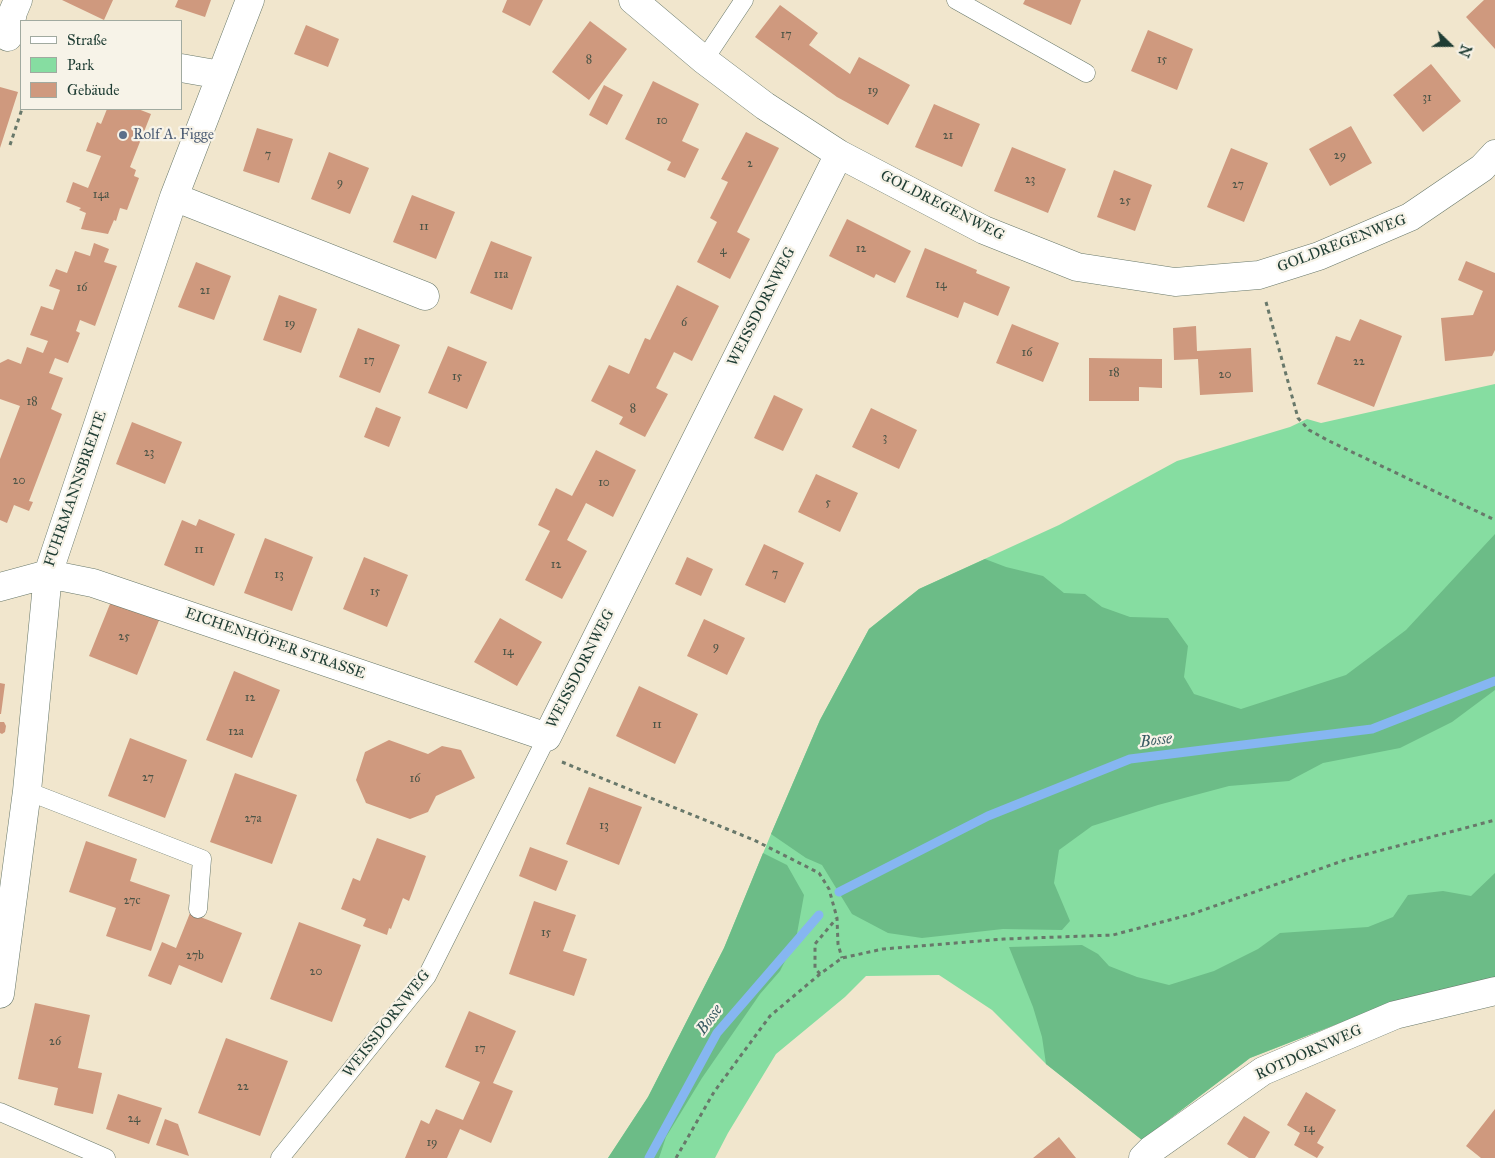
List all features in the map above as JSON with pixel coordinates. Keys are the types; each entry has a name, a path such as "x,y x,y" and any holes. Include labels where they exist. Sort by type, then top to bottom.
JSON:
{"street":[{"path":"10,38 13,12 18,0"},
{"name":"FUHRMANNSBREITE","path":"0,994 27,792 48,574 174,197 250,0"},
{"name":"GOLDREGENWEG","path":"633,0 704,60 765,106 839,154 984,230 1076,267 1175,282 1259,275 1319,256 1410,217 1491,165"},
{"path":"182,68 221,75"},
{"name":"WEISSDORNWEG","path":"547,737 839,154"},
{"path":"174,197 425,296"},
{"name":"EICHENHÖFER STRASSE","path":"0,587 48,574 93,583 547,737"},
{"name":"ROTDORNWEG","path":"1143,1158 1151,1150 1263,1070 1395,1015 1495,990"}],"lane":[{"path":"704,60 744,0"},
{"path":"956,0 1086,73"},
{"name":"WEISSDORNWEG","path":"280,1158 427,976 547,737"},
{"path":"27,792 202,859 198,909"},
{"path":"0,1112 106,1158"}],"path":[{"path":"10,145 22,110"},
{"path":"1259,275 1298,418 1309,430 1495,520"},
{"path":"547,737 554,759 754,840 819,872 829,889 837,918 838,944 842,958"},
{"path":"676,1158 714,1092 770,1016 842,958 883,949 1004,939 1114,935 1192,914 1345,860 1495,820"},
{"path":"820,974 814,968 815,944 837,918"}],"green space":[{"path":"1495,384 1495,978 1391,1003 1250,1058 1142,1140 1046,1064 992,1010 939,975 866,976 845,997 776,1054 715,1158 608,1158 648,1097 724,948 820,720 869,629 919,589 1059,525 1177,461 1290,427 1307,419 1321,423"},
{"path":"1495,534 1495,690 1452,722 1400,748 1323,763 1289,781 1229,786 1158,805 1092,826 1059,850 1054,883 1070,921 1062,930 1003,929 922,938 888,933 852,914 822,865 806,858 771,834 820,720 869,629 919,589 985,559 1006,567 1043,576 1064,593 1085,594 1102,607 1130,617 1168,618 1188,646 1184,677 1194,694 1241,709 1346,675 1406,630"},
{"path":"763,853 787,865 804,895 796,939 780,971 760,994 702,1078 666,1137 659,1158 608,1158 648,1097 724,948"},
{"path":"1495,873 1495,978 1391,1003 1250,1058 1142,1140 1046,1064 1042,1037 1033,1007 1009,947 1082,945 1098,954 1109,966 1137,977 1169,985 1214,971 1258,949 1280,933 1368,927 1393,917 1408,895 1443,891 1471,896"}],"building":[{"path":"62,0 113,0 104,20"},
{"path":"178,0 211,0 205,17 175,7"},
{"path":"507,0 543,0 530,26 502,12"},
{"path":"1025,0 1081,0 1071,25 1023,4"},
{"path":"1484,0 1495,0 1495,49 1466,17"},
{"path":"780,5 818,33 809,45 850,74 859,57 910,85 888,125 837,97 755,37"},
{"path":"590,21 627,49 589,100 552,72"},
{"path":"306,25 339,39 328,67 294,54"},
{"path":"1148,30 1193,49 1177,90 1131,71"},
{"path":"1431,64 1461,101 1423,132 1393,95"},
{"path":"653,81 699,104 682,141 699,149 685,178 667,170 671,162 625,139"},
{"path":"604,85 623,95 607,125 589,115"},
{"path":"0,87 18,92 0,148"},
{"path":"934,104 980,124 962,167 915,147"},
{"path":"107,110 141,110 151,114 130,167 136,170 134,176 139,178 127,210 120,208 116,221 114,220 108,234 81,229 86,213 79,210 81,208 66,202 73,182 88,188 101,156 86,151 97,122 101,124"},
{"path":"1351,126 1372,163 1330,186 1309,149"},
{"path":"257,128 293,139 279,183 243,171"},
{"path":"746,132 779,148 737,232 750,239 730,279 697,262 717,222 710,218 728,182 721,179"},
{"path":"1012,147 1066,169 1048,213 994,191"},
{"path":"1231,148 1268,163 1244,222 1207,207"},
{"path":"329,152 369,168 350,214 311,199"},
{"path":"1114,170 1152,185 1135,231 1097,217"},
{"path":"412,195 455,212 436,259 393,242"},
{"path":"847,219 911,251 895,283 876,274 874,278 829,256"},
{"path":"491,241 532,257 512,310 470,293"},
{"path":"94,243 109,249 104,262 117,266 95,326 80,320 76,331 80,333 68,363 55,358 49,373 63,378 51,409 62,414 29,501 33,502 29,511 14,505 7,523 0,520 0,459 20,406 0,399 0,363 8,359 21,364 27,347 43,353 48,341 30,335 41,306 53,310 60,290 49,286 56,269 67,273 75,251 90,256"},
{"path":"925,248 977,270 976,273 1010,287 998,316 964,302 958,318 906,297"},
{"path":"1466,261 1495,273 1495,350 1492,356 1445,361 1441,318 1473,315 1483,291 1458,280"},
{"path":"196,262 231,276 214,320 178,307"},
{"path":"677,285 719,306 692,361 674,352 656,388 668,394 645,437 619,424 623,417 591,401 609,365 629,374 645,338 650,340"},
{"path":"279,295 317,309 301,353 263,340"},
{"path":"1360,319 1402,336 1374,407 1317,384 1336,336 1350,341"},
{"path":"1012,324 1059,343 1043,382 996,363"},
{"path":"1196,326 1197,351 1251,348 1253,392 1200,395 1198,359 1174,360 1173,328"},
{"path":"358,328 400,345 380,393 339,377"},
{"path":"448,346 487,362 467,409 428,393"},
{"path":"1089,358 1162,359 1162,388 1139,387 1139,401 1089,401"},
{"path":"774,395 803,409 783,451 754,438"},
{"path":"376,407 401,417 389,447 364,437"},
{"path":"871,408 917,430 899,469 852,447"},
{"path":"132,422 182,442 165,484 116,464"},
{"path":"596,450 636,470 613,517 586,503 567,540 587,551 562,599 525,580 550,531 538,525 556,488 572,496"},
{"path":"816,474 858,493 840,532 798,512"},
{"path":"199,519 235,534 214,586 164,565 182,520 196,526"},
{"path":"265,538 313,557 292,611 244,593"},
{"path":"764,544 804,563 785,603 745,585"},
{"path":"364,557 408,575 387,627 343,609"},
{"path":"687,557 713,569 701,596 675,584"},
{"path":"112,599 160,618 137,675 89,656"},
{"path":"500,618 542,642 517,686 474,662"},
{"path":"704,619 745,638 727,675 687,656"},
{"path":"234,671 280,690 252,758 206,740"},
{"path":"0,683 5,684 1,714 0,714"},
{"path":"639,686 698,714 675,764 616,736"},
{"path":"0,722 4,722 6,726 5,732 2,734 0,733"},
{"path":"130,738 187,760 165,818 108,796"},
{"path":"389,740 428,754 442,746 461,750 475,778 436,796 428,812 410,819 366,803 356,780 365,752"},
{"path":"235,773 297,795 272,864 210,842"},
{"path":"589,787 642,807 619,865 566,844"},
{"path":"377,838 426,856 409,901 403,898 387,935 363,926 366,919 341,909 353,878 360,881"},
{"path":"86,841 137,859 130,881 170,895 151,951 106,936 116,908 69,892"},
{"path":"530,847 568,861 556,891 519,876"},
{"path":"534,901 576,915 563,951 587,959 574,996 509,974"},
{"path":"190,913 242,933 222,983 179,965 171,985 148,976 162,942 176,948"},
{"path":"299,922 361,945 332,1022 270,999"},
{"path":"35,1003 90,1015 78,1068 102,1073 93,1114 54,1105 58,1088 18,1079"},
{"path":"469,1011 516,1031 493,1083 513,1091 491,1143 460,1129 447,1158 405,1158 421,1120 429,1124 436,1109 463,1120 480,1082 445,1067"},
{"path":"226,1038 288,1061 260,1136 198,1113"},
{"path":"1306,1092 1336,1110 1317,1143 1324,1147 1317,1158 1294,1145 1300,1133 1287,1125"},
{"path":"118,1094 162,1108 149,1144 106,1129"},
{"path":"1495,1109 1495,1158 1481,1158 1466,1146"},
{"path":"1244,1116 1270,1132 1255,1158 1249,1158 1227,1144"},
{"path":"165,1119 178,1124 189,1156 156,1145"},
{"path":"1059,1137 1076,1158 1033,1158"}],"waterway":[{"name":"Bosse","path":"839,892 988,816 1130,759 1372,729 1495,681"},
{"name":"Bosse","path":"649,1158 717,1033 819,915"}],"place":[{"name":"Rolf A. Figge","path":"123,135"}]}
